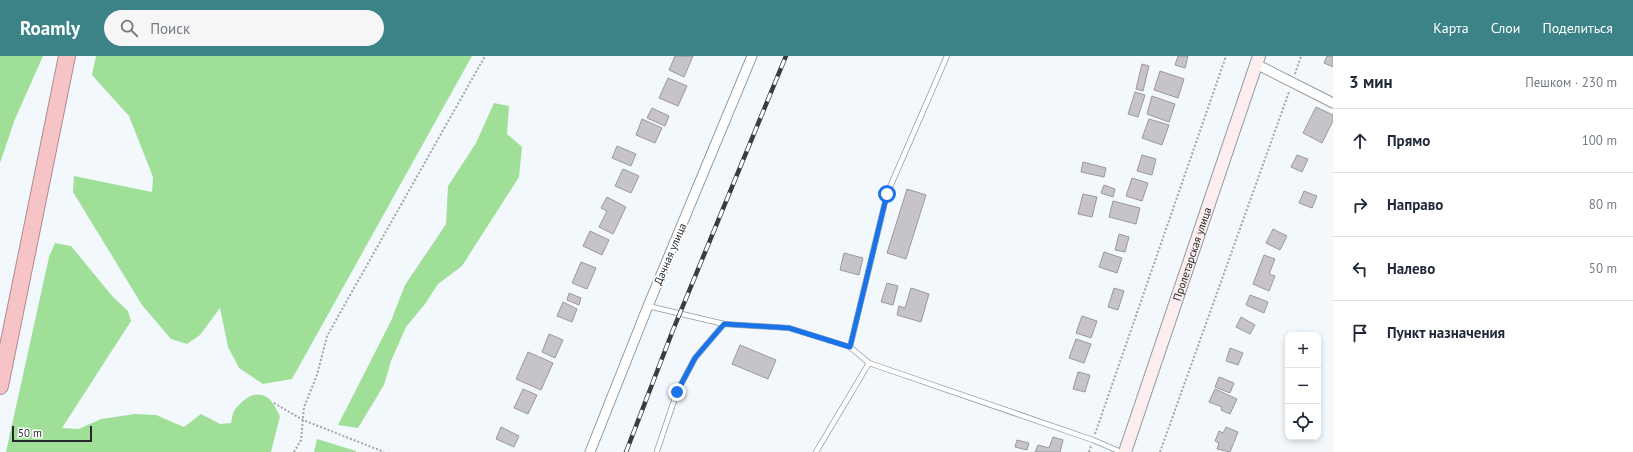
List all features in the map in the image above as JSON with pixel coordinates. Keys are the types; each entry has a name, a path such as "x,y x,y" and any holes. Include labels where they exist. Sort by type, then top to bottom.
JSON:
{"highway":[{"path":"0,386 67,56"}],"main road":[{"name":"Пролетарская улица","path":"1125,452 1257,60"}],"street":[{"name":"Дачная улица","path":"590,452 648,306 752,56"},
{"path":"1257,60 1292,83 1333,103"}],"lane":[{"path":"850,347 887,194 948,56"},
{"path":"648,306 724,324 789,328 850,347 869,363 1093,440 1121,452"},
{"path":"657,451 677,392 695,358 724,324"},
{"path":"816,452 869,363"}],"path":[{"path":"294,452 301,440 304,407 317,375 327,336 484,56"},
{"path":"1089,452 1226,56"},
{"path":"1160,452 1301,56"},
{"path":"274,403 303,420 384,452"}],"green space":[{"path":"0,56 43,56 15,119 0,163"},
{"path":"96,56 472,56 292,379 263,384 239,368 228,347 220,308 200,335 187,344 171,339 142,305 73,192 74,176 152,192 153,177 129,116 92,75"},
{"path":"494,103 509,106 507,134 522,147 519,177 462,266 438,284 425,304 406,327 391,361 384,385 358,428 338,425 391,321 405,285 446,224 448,186 476,143"},
{"path":"55,243 71,246 113,297 128,311 131,321 62,428 79,429 101,419 135,414 156,415 184,427 201,414 220,424 231,423 234,411 240,403 253,395 258,394 270,399 280,416 271,452 6,452 49,257"},
{"path":"317,439 356,451 356,452 314,452"}],"building":[{"path":"675,56 693,56 684,77 669,70"},
{"path":"1178,56 1188,56 1185,68 1175,65"},
{"path":"1327,56 1333,56 1333,67 1324,63"},
{"path":"1142,64 1149,66 1143,91 1136,89"},
{"path":"1160,71 1184,79 1178,98 1154,90"},
{"path":"668,78 687,86 678,106 659,98"},
{"path":"1135,92 1145,95 1138,117 1128,114"},
{"path":"1152,96 1175,104 1169,122 1147,114"},
{"path":"1316,107 1333,115 1333,121 1322,143 1303,133"},
{"path":"652,108 669,116 665,126 647,118"},
{"path":"642,119 662,128 655,143 636,135"},
{"path":"1149,119 1169,125 1162,145 1142,138"},
{"path":"617,146 636,154 631,166 612,158"},
{"path":"1142,155 1156,159 1152,175 1137,171"},
{"path":"1297,155 1308,159 1302,172 1291,167"},
{"path":"1083,162 1106,168 1104,177 1081,172"},
{"path":"623,169 639,176 631,193 615,186"},
{"path":"1132,178 1148,183 1142,201 1126,196"},
{"path":"1104,185 1115,189 1113,197 1101,193"},
{"path":"907,189 926,195 906,259 887,253"},
{"path":"1304,191 1317,196 1312,208 1299,203"},
{"path":"1083,194 1097,197 1092,217 1078,214"},
{"path":"607,197 626,207 613,234 599,227 607,211 601,208"},
{"path":"1113,201 1140,208 1136,224 1109,217"},
{"path":"1273,229 1287,236 1280,250 1266,243"},
{"path":"590,231 609,240 602,255 583,246"},
{"path":"1119,234 1129,237 1125,252 1115,250"},
{"path":"1104,252 1122,258 1117,273 1099,267"},
{"path":"844,253 863,258 859,275 840,270"},
{"path":"1264,255 1275,259 1269,274 1275,276 1269,291 1253,284"},
{"path":"581,262 596,268 587,289 572,283"},
{"path":"887,283 898,286 893,305 881,302"},
{"path":"911,288 929,294 921,322 897,315 899,306 905,308"},
{"path":"1114,288 1124,291 1118,310 1108,307"},
{"path":"569,293 581,298 579,305 567,300"},
{"path":"1250,295 1268,302 1264,313 1246,305"},
{"path":"563,302 577,309 572,322 557,316"},
{"path":"1082,316 1097,321 1091,338 1076,333"},
{"path":"1241,317 1255,325 1250,334 1236,327"},
{"path":"549,334 563,340 555,358 542,352"},
{"path":"1076,339 1091,344 1084,363 1069,358"},
{"path":"740,345 776,360 768,379 732,364"},
{"path":"1230,348 1243,353 1238,365 1226,361"},
{"path":"528,352 553,363 541,390 516,379"},
{"path":"1078,372 1090,375 1085,392 1073,389"},
{"path":"1219,377 1234,383 1230,393 1215,387"},
{"path":"523,389 537,395 528,414 514,408"},
{"path":"1215,389 1237,399 1230,414 1221,410 1222,407 1209,402"},
{"path":"501,427 519,436 514,447 496,439"},
{"path":"1226,427 1238,432 1230,452 1217,449 1219,443 1215,441 1219,431 1223,433"},
{"path":"1053,437 1063,440 1060,452 1035,452 1038,445 1049,448"},
{"path":"1017,440 1029,443 1027,450 1015,447"}],"railway":[{"path":"626,452 673,330 786,56"}],"route":[{"path":"677,392 695,358 724,324 789,328 850,347 887,194"}]}
